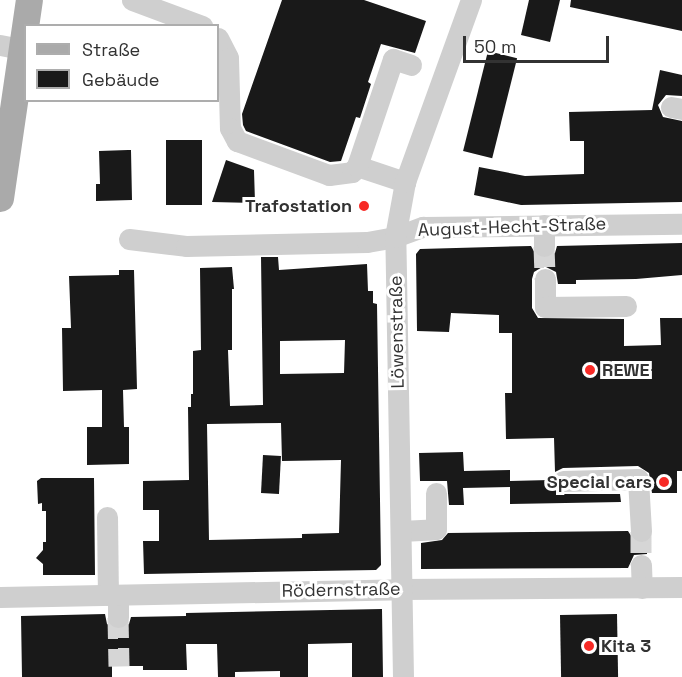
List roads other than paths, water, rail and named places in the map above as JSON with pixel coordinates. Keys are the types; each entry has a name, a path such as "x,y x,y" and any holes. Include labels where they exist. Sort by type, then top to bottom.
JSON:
{"main road":[{"path":"0,198 11,47 28,0"}],"street":[{"path":"132,0 197,24"},
{"name":"Löwenstraße","path":"403,677 395,237 405,182 471,0"},
{"path":"219,40 228,58 230,128 237,141 330,175 352,172 357,166 393,59 411,65"},
{"path":"357,166 405,182"},
{"name":"August-Hecht-Straße","path":"129,238 186,246 367,242 395,237 423,227 544,236 682,224"},
{"path":"545,279 545,307 626,306"},
{"path":"563,481 638,479 641,531"},
{"path":"400,531 436,529 436,493"},
{"path":"107,517 113,595 118,617"},
{"path":"641,565 642,588"},
{"name":"Rödernstraße","path":"0,597 402,589 682,587"}],"tunnel":[{"path":"544,246 545,279"},
{"path":"641,531 641,565"},
{"path":"118,617 119,666"}],"place":[{"name":"Trafostation","path":"364,206"},
{"name":"REWE","path":"590,370"},
{"name":"Special cars","path":"664,482"},
{"name":"Kita 3","path":"589,646"}]}
